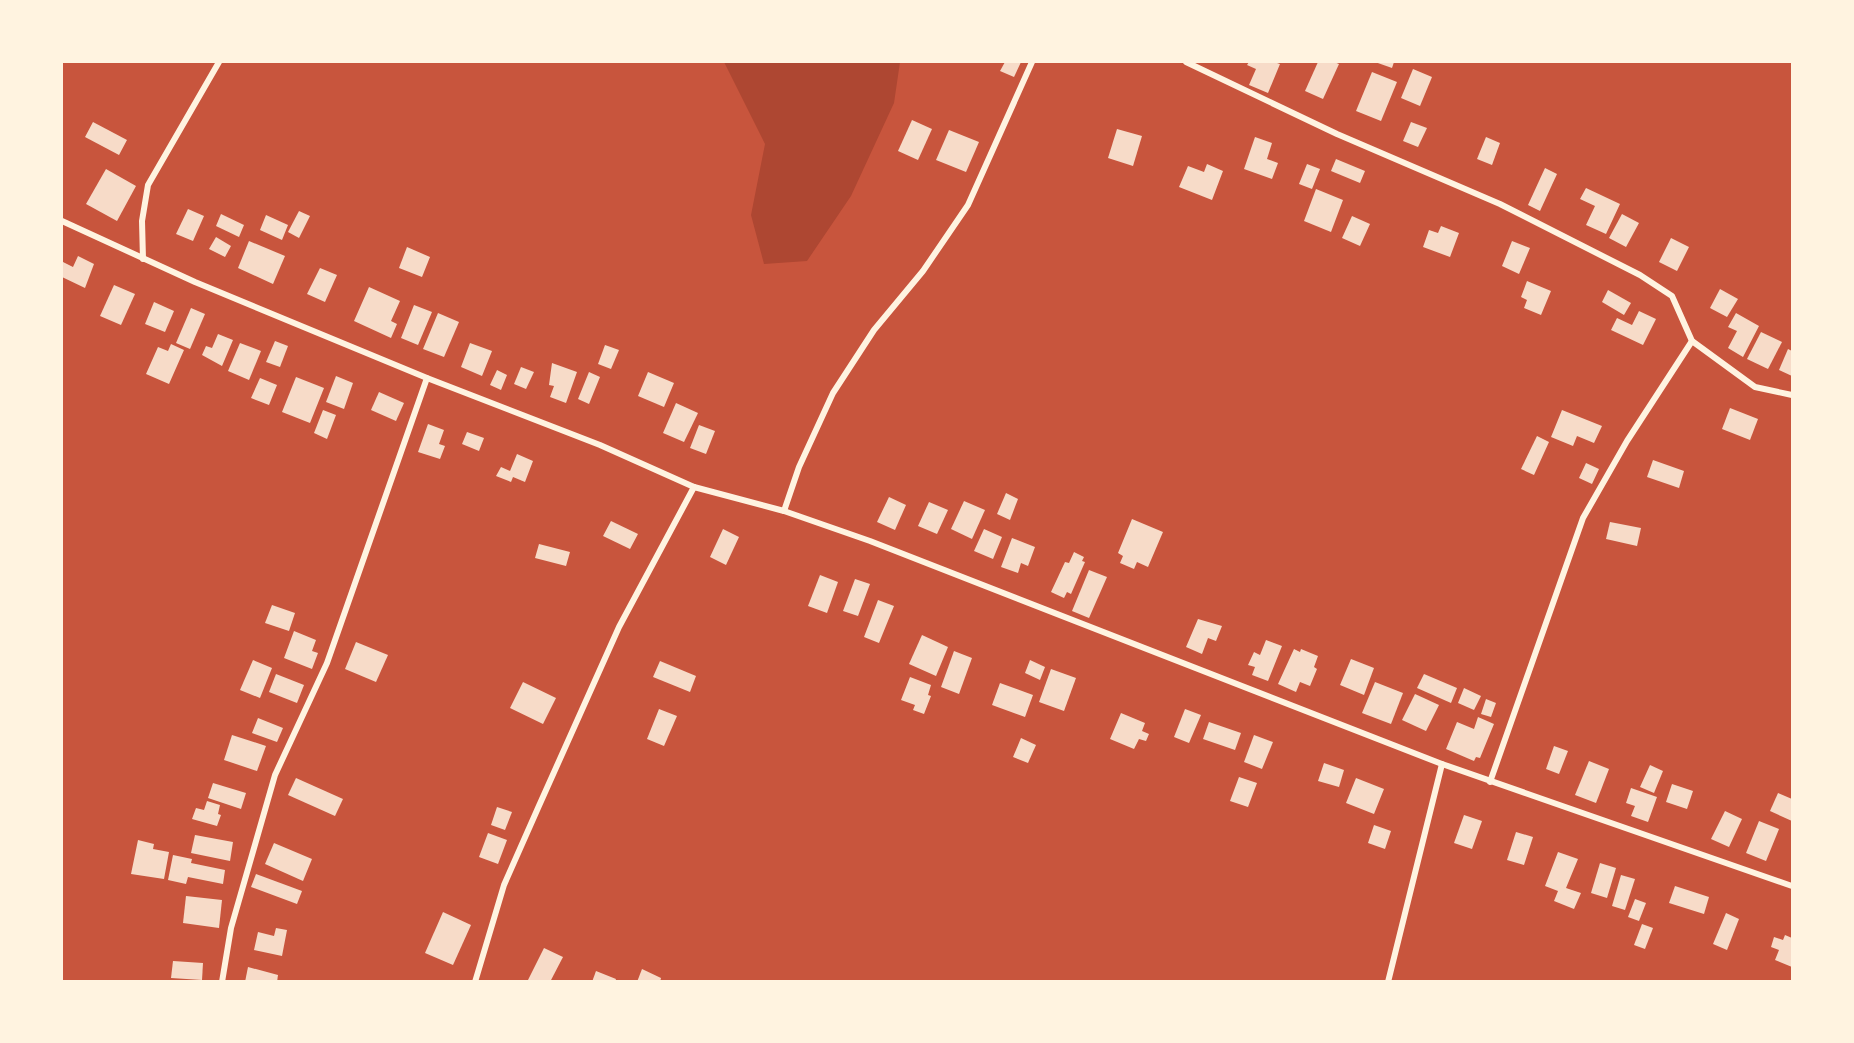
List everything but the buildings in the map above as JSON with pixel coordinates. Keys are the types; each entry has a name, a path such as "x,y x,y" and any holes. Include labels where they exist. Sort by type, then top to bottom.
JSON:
{"street":[{"path":"143,259 142,222 148,185 219,62"},
{"path":"784,511 799,467 833,393 874,330 923,271 968,205 1032,62"},
{"path":"1186,62 1337,134 1500,204 1640,274 1672,296 1692,341 1755,387 1792,395"},
{"path":"62,220 143,259 427,378 600,445 694,487 784,511 994,588 1490,782 1792,886"},
{"path":"1490,782 1583,518 1627,441 1692,341"},
{"path":"222,981 231,928 275,775 327,663 427,378"},
{"path":"475,981 504,885 542,798 619,627 694,487"},
{"path":"1388,981 1442,764"}],"shaded area":[{"path":"724,62 900,62 894,103 851,196 807,261 764,264 751,215 765,144"}]}
